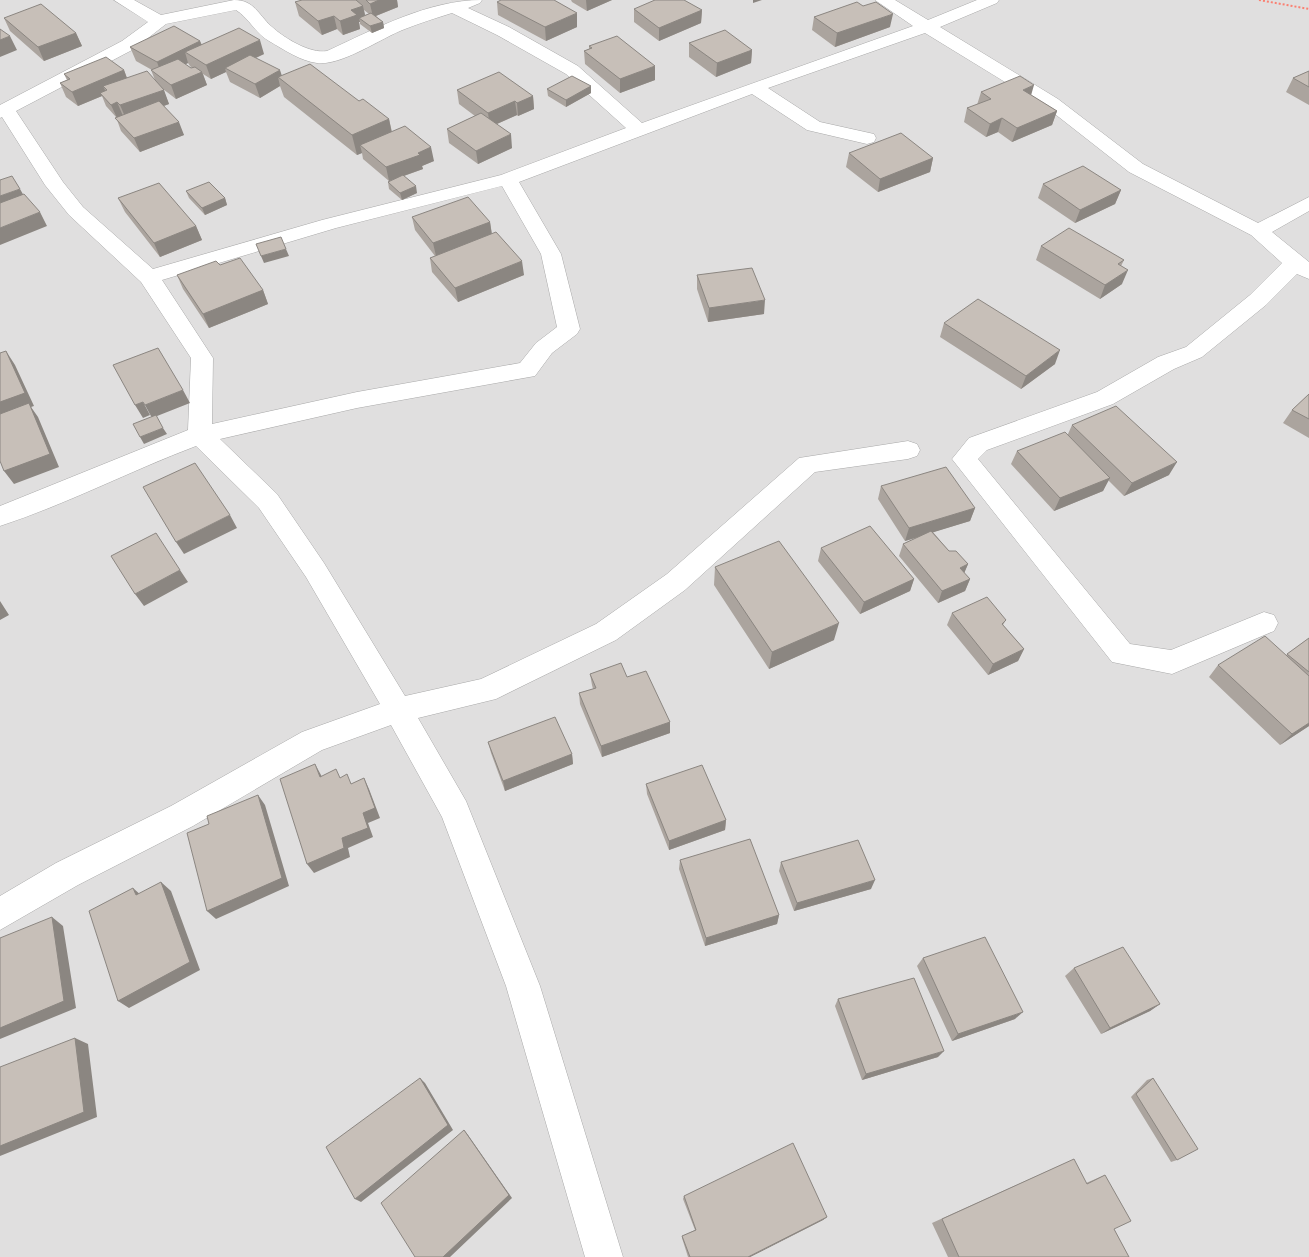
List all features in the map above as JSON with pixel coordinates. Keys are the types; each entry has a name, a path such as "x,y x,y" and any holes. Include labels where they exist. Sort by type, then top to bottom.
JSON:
{"street":[{"path":"122,0 161,20 239,4 251,12 264,29 273,36 307,55 325,58 399,25 474,0"},
{"path":"883,0 929,26 1052,103 1136,168 1258,231 1302,268 1258,300 1194,352 1166,363 1105,398 978,444 964,459 1122,654 1172,662 1264,623"},
{"path":"149,277 329,224 508,179 754,87 929,26 992,0"},
{"path":"453,7 503,31 572,70 638,130"},
{"path":"161,20 128,46 3,110 55,185 76,211 149,277 202,358 200,435 268,500 320,578 367,654 455,811 523,986 604,1257"},
{"path":"754,87 814,126 867,138"},
{"path":"0,516 37,503 144,456 200,435 358,400 527,370 544,348 570,329 551,254 508,179"},
{"path":"1258,231 1309,203"},
{"path":"0,914 67,874 182,816 312,741 397,710 486,690 606,632 676,582 808,464 908,450"}],"path":[{"path":"1259,0 1309,9"}],"shaded area":[{"path":"0,0 1309,0 1309,1257 0,1257"}],"building":[{"path":"302,0 356,0 363,6 351,10 357,15 340,21 334,16 318,21 295,2"},
{"path":"366,0 379,0 370,4"},
{"path":"501,0 554,0 577,13 545,27 497,2"},
{"path":"655,0 684,0 702,10 659,28 634,9"},
{"path":"857,2 863,6 876,2 893,14 837,33 814,17"},
{"path":"41,4 76,33 38,47 4,18"},
{"path":"371,13 383,22 370,26 359,18"},
{"path":"174,26 200,41 157,62 130,47"},
{"path":"239,28 260,40 206,65 185,52"},
{"path":"0,29 10,36 0,40"},
{"path":"725,30 752,50 717,63 689,43"},
{"path":"617,36 655,66 620,79 584,51 592,48 589,46"},
{"path":"250,55 280,70 255,84 225,68"},
{"path":"106,57 124,70 72,92 60,83 70,79 64,74"},
{"path":"178,59 191,68 195,67 202,72 171,85 151,70"},
{"path":"310,64 359,101 363,99 389,119 352,135 278,77"},
{"path":"147,71 164,90 120,105 117,102 111,105 100,93 107,90 103,86"},
{"path":"1309,71 1309,87 1293,78"},
{"path":"499,72 533,96 517,103 515,101 488,113 457,90"},
{"path":"572,76 591,86 566,100 547,89"},
{"path":"1020,76 1034,85 1023,90 1057,111 1017,128 1002,118 990,124 967,108 991,99 981,92"},
{"path":"159,101 179,122 134,138 115,118"},
{"path":"481,113 511,134 476,151 447,129"},
{"path":"405,126 431,147 418,153 420,155 386,167 360,145"},
{"path":"901,133 933,158 880,179 849,153"},
{"path":"1083,166 1121,190 1080,210 1043,184"},
{"path":"403,175 416,186 400,193 388,182"},
{"path":"12,176 20,189 0,196 0,180"},
{"path":"209,182 225,198 202,208 186,191"},
{"path":"159,183 196,226 154,243 118,198"},
{"path":"24,194 40,212 0,228 0,203"},
{"path":"468,197 490,222 433,243 412,217"},
{"path":"1069,228 1124,260 1118,264 1128,270 1105,285 1041,246"},
{"path":"496,232 522,261 455,288 430,258"},
{"path":"281,237 286,249 261,256 256,244"},
{"path":"240,258 263,290 203,314 177,275 216,261 220,265"},
{"path":"752,268 765,300 709,308 697,275"},
{"path":"978,299 1060,350 1026,376 944,323"},
{"path":"158,348 183,390 145,405 143,402 135,405 113,365"},
{"path":"6,351 25,393 0,402 0,353"},
{"path":"1309,394 1309,419 1292,410"},
{"path":"29,403 50,454 4,471 0,461 0,414"},
{"path":"1116,406 1177,462 1132,483 1072,425"},
{"path":"156,415 163,428 140,437 133,424"},
{"path":"1065,432 1110,478 1060,498 1017,451"},
{"path":"195,463 230,515 176,542 143,487"},
{"path":"946,467 975,508 909,528 881,486"},
{"path":"870,526 914,579 864,602 821,548"},
{"path":"931,531 949,551 956,551 968,564 960,568 970,579 942,591 903,544"},
{"path":"156,533 180,570 135,594 111,556"},
{"path":"779,541 839,623 772,652 715,567"},
{"path":"987,597 1006,620 1002,624 1024,649 993,664 952,613"},
{"path":"1265,636 1309,676 1309,723 1292,734 1218,665"},
{"path":"1309,638 1309,672 1287,654"},
{"path":"621,663 627,677 646,671 670,722 601,746 579,693 596,688 590,674"},
{"path":"555,717 572,754 503,781 488,742"},
{"path":"315,764 320,777 336,769 340,778 347,774 351,784 364,778 375,808 363,813 368,828 342,838 344,848 307,864 280,779"},
{"path":"702,765 726,820 669,841 646,784"},
{"path":"258,795 282,878 207,911 187,833 209,824 207,816"},
{"path":"750,839 779,915 706,938 680,860"},
{"path":"858,840 875,880 797,903 781,862"},
{"path":"161,882 190,962 118,1001 89,911 133,888 136,895"},
{"path":"52,917 64,1001 0,1028 0,938"},
{"path":"985,937 1023,1012 958,1034 923,958"},
{"path":"1123,947 1160,1004 1110,1028 1074,968"},
{"path":"914,978 944,1051 866,1074 838,999"},
{"path":"75,1038 84,1112 0,1146 0,1067"},
{"path":"420,1078 448,1125 355,1199 326,1147"},
{"path":"1153,1078 1198,1149 1177,1160 1136,1094"},
{"path":"464,1130 509,1195 443,1257 415,1257 381,1203"},
{"path":"793,1143 827,1217 748,1257 690,1257 682,1236 696,1230 684,1196"},
{"path":"1074,1159 1087,1184 1105,1175 1131,1221 1114,1229 1129,1257 959,1257 942,1219"}]}
